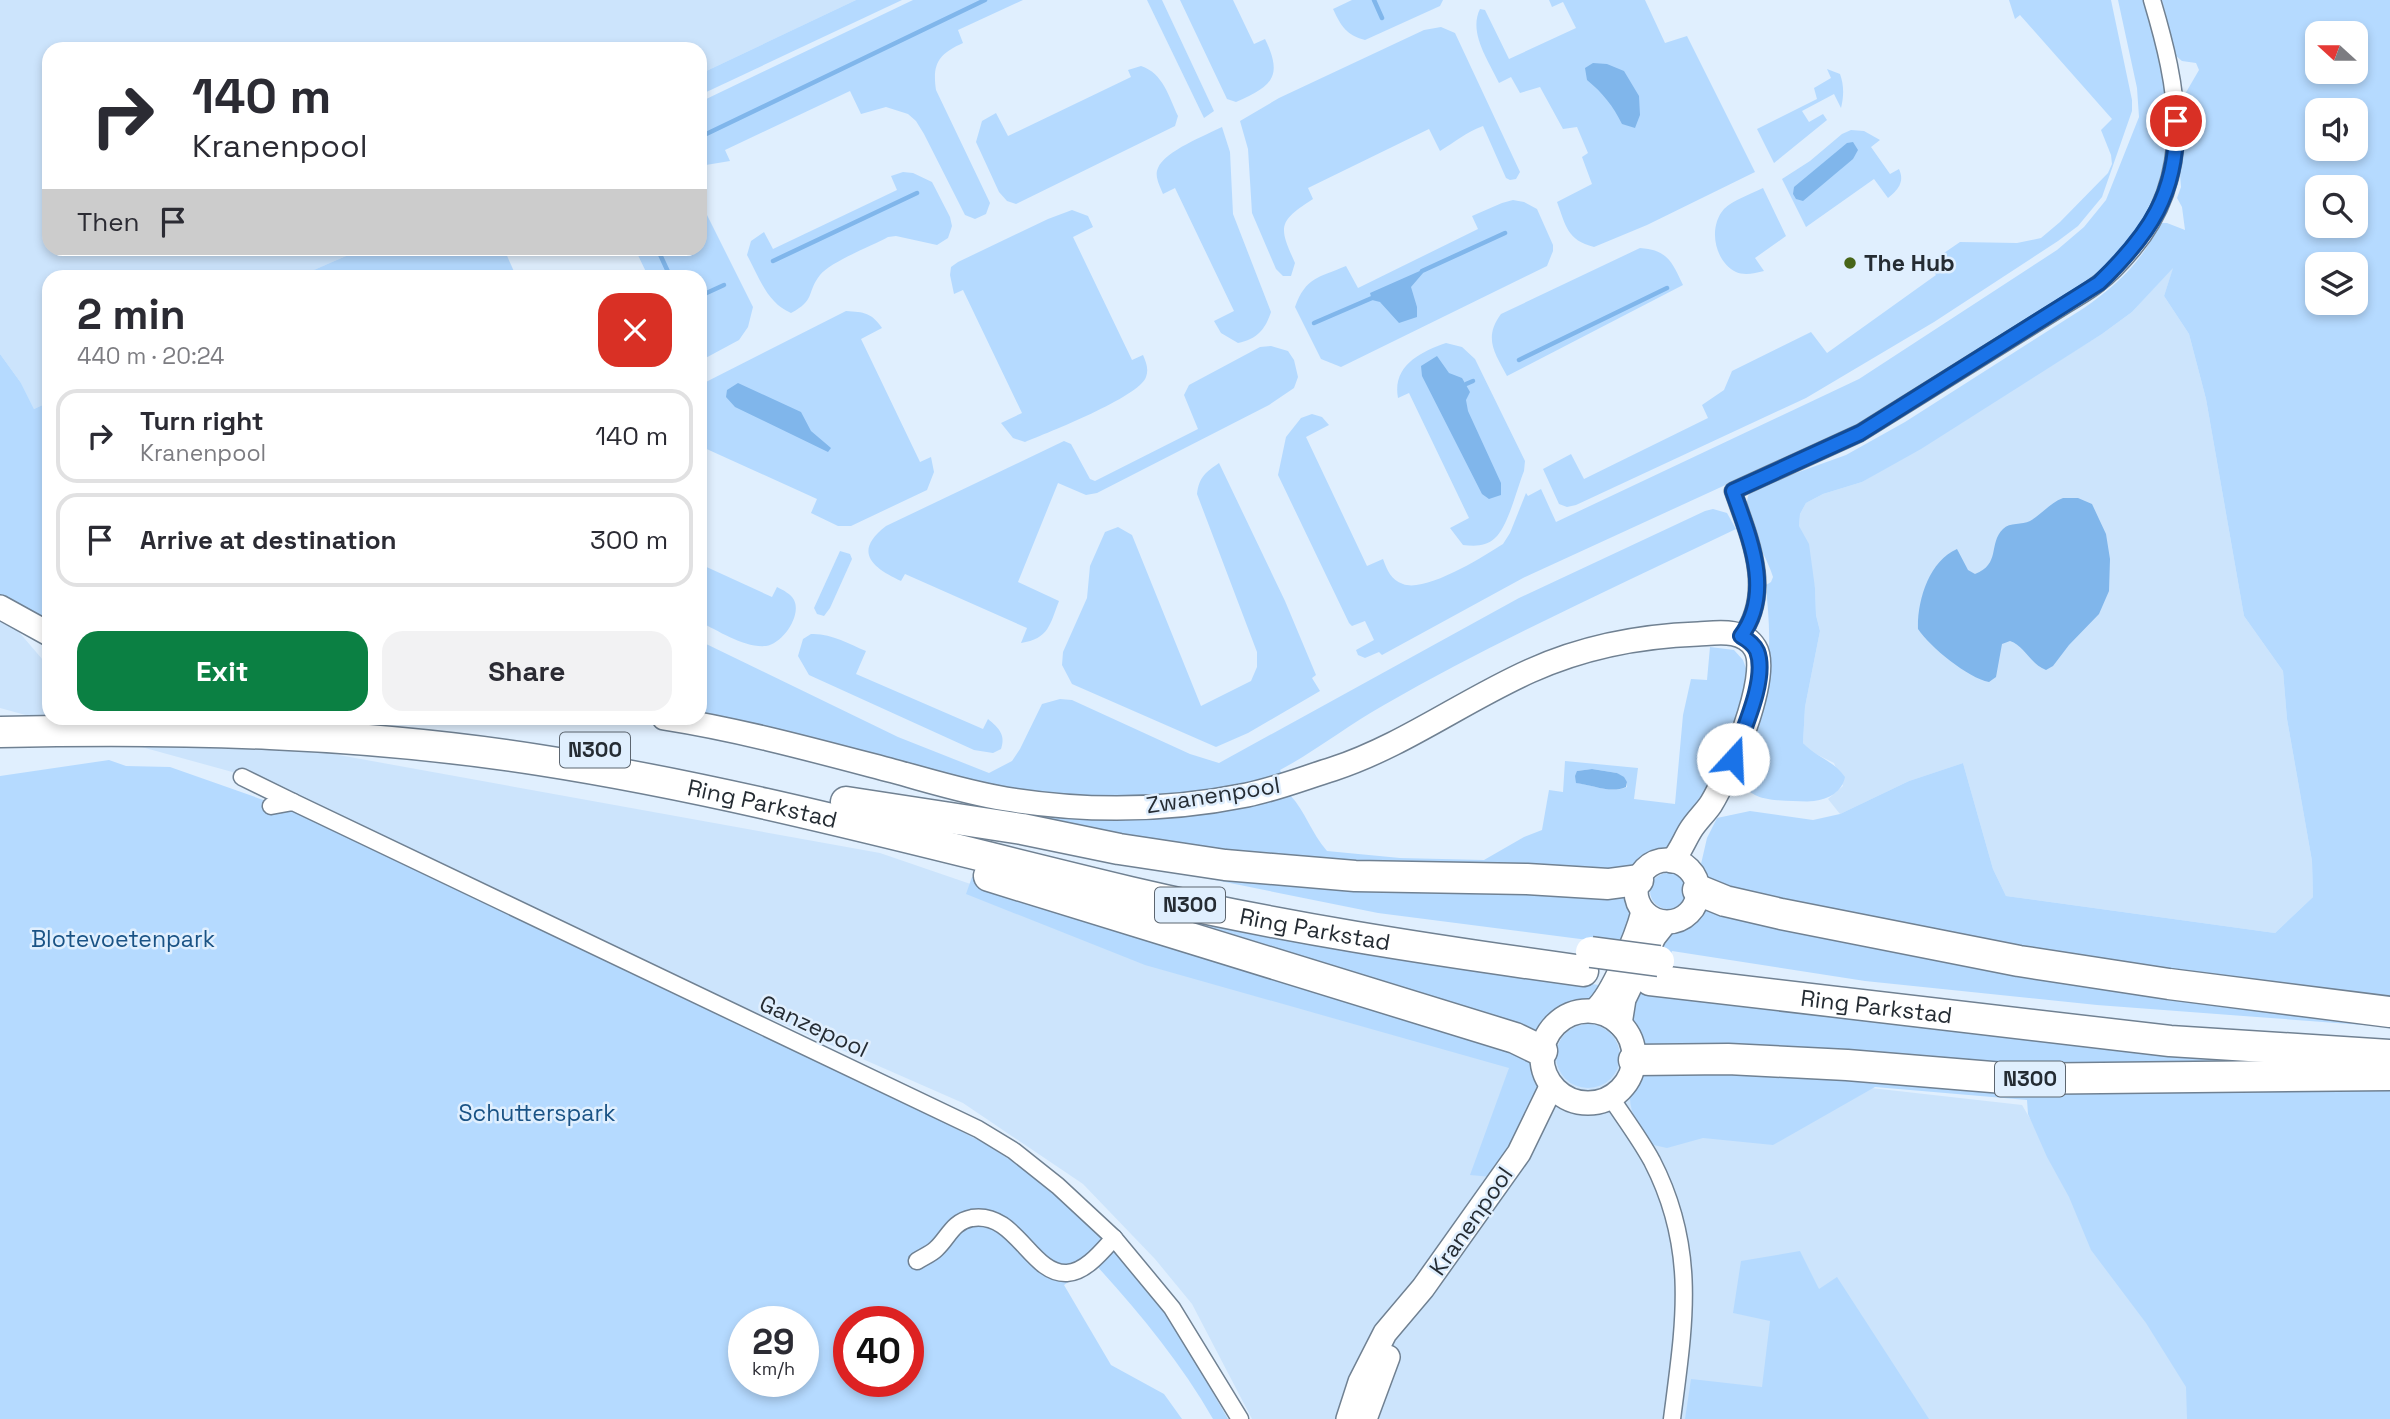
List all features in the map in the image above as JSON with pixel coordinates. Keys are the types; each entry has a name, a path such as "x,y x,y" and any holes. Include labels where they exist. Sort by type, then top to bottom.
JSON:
{"highway":[{"path":"0,712 42,711"},
{"name":"Ring Parkstad","path":"386,725 466,732 608,752 753,779 1136,874 1324,913 1587,962"},
{"name":"Ring Parkstad","path":"0,732 126,730 310,737 537,760 665,782 802,811 1132,892 1280,924 1424,950 1587,962 2170,1041 2390,1055"},
{"name":"N300","path":"846,802 1022,829 1119,849 1225,865 1355,876 1527,879 1608,884 1638,880"},
{"name":"N300","path":"802,811 955,865 1515,1038 1542,1051"},
{"path":"1686,873 1715,898 2019,961 2169,984 2390,1012"},
{"name":"Ring Parkstad","path":"1655,971 2206,1024 2390,1035"},
{"name":"N300","path":"1634,1060 1728,1059 1847,1065 2015,1079 2390,1075"}],"street":[{"path":"1686,873 1703,835 1710,806 1733,759 1759,670 1754,646 1741,636 1757,605 1758,584 1749,537 1733,491 1860,433 2099,283 2124,259 2146,233 2161,204 2171,178 2177,145 2176,98 2163,36 2152,0"},
{"path":"0,607 42,630"},
{"name":"Zwanenpool","path":"698,725 765,739 1005,799 1073,807 1158,807 1246,795 1349,764 1397,742 1533,670 1590,650 1632,640 1679,635 1726,632 1741,636"},
{"name":"Ganzepool","path":"243,777 978,1129 1014,1151 1058,1186 1114,1238 1172,1308 1240,1419"},
{"path":"271,806 293,802"},
{"path":"1665,860 1686,873 1696,903 1689,914 1678,921 1665,923 1643,912 1637,900 1638,880 1646,868 1665,860"},
{"path":"1594,1011 1605,999 1643,912"},
{"path":"1620,1024 1624,999 1654,936 1665,923"},
{"path":"1594,1011 1613,1018 1620,1024 1633,1044 1634,1060 1630,1078 1618,1093 1601,1102 1587,1103 1571,1100 1551,1087 1541,1062 1542,1051 1551,1029 1561,1019 1573,1013 1594,1011"},
{"name":"Kranenpool","path":"1348,1419 1360,1382 1385,1334 1423,1288 1518,1153 1551,1087"},
{"path":"1611,1098 1652,1162 1668,1198 1681,1241 1685,1308 1672,1419"},
{"name":"Kranenpool","path":"1518,1153 1544,1130 1560,1108 1571,1100"},
{"path":"917,1261 935,1250 959,1222 971,1218 992,1220 1003,1225 1038,1260 1053,1269 1068,1273 1086,1265 1114,1238"},
{"name":"Kranenpool","path":"1365,1419 1380,1375 1423,1288"}],"shaded area":[{"path":"0,0 856,0 707,71 707,42 42,42 42,256 346,256 314,270 42,270 42,405 34,409 21,383 0,354"},
{"path":"1593,63 1607,64 1624,71 1639,96 1640,115 1635,128 1622,124 1607,100 1587,80 1585,68"},
{"path":"1853,142 1858,150 1853,159 1803,201 1796,199 1793,194 1794,187 1847,143"},
{"path":"2174,266 2164,296 2189,334 2206,399 2244,616 2283,671 2287,719 2312,861 2313,897 2275,933 2006,896 1993,869 1963,763 1909,781 1840,814 1828,799 1843,786 1834,763 1810,751 1803,743 1805,707 1820,631 1816,615 1815,588 1799,526 1800,514 1806,503 1823,494 1862,482 2102,334 2132,312"},
{"path":"1422,270 1423,273 1411,287 1417,317 1399,323 1380,302 1372,300 1370,293"},
{"path":"1437,356 1449,373 1462,378 1470,392 1466,400 1468,411 1501,483 1501,495 1489,499 1482,494 1422,376 1421,366"},
{"path":"738,383 801,412 811,431 831,448 828,452 735,407 726,397 727,390"},
{"path":"2063,498 2078,498 2092,504 2106,534 2110,559 2109,591 2099,614 2053,666 2046,670 2010,641 2002,644 1996,677 1989,682 1971,675 1950,661 1918,629 1920,606 1932,572 1947,555 1957,549 1968,570 1975,574 1983,570 1991,559 2003,529 2009,525 2030,521"},
{"path":"0,610 42,659 42,720 0,708"},
{"path":"62,725 109,725 289,746 880,853 1416,1037 2022,1105 2191,1391 2203,1419 1252,1419 1192,1304 1155,1259 1083,1184 963,1103 306,815 236,773"},
{"path":"1592,769 1617,773 1624,777 1626,787 1608,789 1576,783 1577,771"}],"green space":[{"path":"856,0 902,0 707,92 707,71"},
{"path":"913,0 1023,0 958,30 963,43 948,51 936,66 936,90 990,203 986,214 975,219 965,215 924,134 908,114 886,107 861,114 850,91 725,150 730,161 707,165 707,99"},
{"path":"1147,0 1162,0 1214,111 1204,118"},
{"path":"1180,0 1233,0 1254,44 1265,39 1271,52 1273,72 1266,85 1236,102 1227,99"},
{"path":"1352,0 1443,0 1440,6 1365,40 1345,29 1333,9"},
{"path":"1549,0 1645,0 1665,43 1687,36 1755,172 1647,225 1594,247 1573,236 1557,202 1592,184 1582,157 1588,153 1577,127 1563,129 1540,87 1520,93 1511,77 1499,83 1481,47 1476,28 1480,9 1485,10 1509,59 1576,28 1563,2 1552,7"},
{"path":"2009,0 2111,0 2132,111 2102,197 2078,226 1934,322 1806,398 1576,505 1567,507 1559,504 1543,469 1571,454 1584,479 1708,418 1702,405 1724,390 1732,371 1811,332 1827,353 1936,275 1928,264 1960,242 2017,243 2041,238 2108,173 2112,164 2111,155 2101,130 2112,119 2020,15 2015,19"},
{"path":"2118,0 2145,0 2166,83 2169,137 2159,186 2137,229 2122,249 2085,284 1856,425 1523,578 1382,655 1379,652 1365,658 1358,655 1356,650 1374,640 1365,621 1352,626 1349,623 1278,475 1286,437 1301,418 1312,414 1322,417 1329,425 1306,437 1367,566 1383,559 1395,580 1413,585 1439,579 1503,544 1526,493 1528,496 1541,489 1556,522 1859,379 2057,250 2084,227 2106,200 2139,117 2137,88"},
{"path":"2162,0 2390,0 2390,1027 2097,1005 1865,981 1672,951 1656,994 2390,1063 2390,1419 2187,1419 2186,1387 2146,1323 2091,1250 2069,1197 2028,1114 2027,1100 1875,1087 1773,1145 1703,1138 1667,1148 1649,1144 1631,1106 1632,1088 1645,1070 1629,1025 1628,1004 1662,938 1689,922 1705,902 1706,880 1701,864 1707,838 1717,818 1750,811 1813,820 1840,814 1909,781 1963,763 1993,869 2006,896 2275,933 2313,897 2312,861 2287,719 2283,671 2244,616 2206,399 2189,334 2164,296 2173,268 2132,312 2102,334 1921,449 1862,482 1823,494 1806,503 1800,514 1799,526 1809,544 1820,631 1805,707 1803,743 1836,767 1845,777 1834,794 1820,800 1806,801 1759,797 1748,790 1741,776 1744,747 1768,660 1766,585 1773,577 1751,524 1747,503 1749,494 1763,485 1846,455 1905,422 2096,299 2137,261 2160,223 2185,230 2182,207 2177,198 2181,187 2181,101 2199,70 2196,63 2182,61 2176,56"},
{"path":"1441,27 1455,33 1520,172 1516,179 1506,178 1483,126 1440,151 1429,129 1308,188 1313,199 1293,214 1284,226 1286,241 1295,263 1291,276 1283,276 1276,269 1252,213 1248,149 1240,121 1279,98 1424,30"},
{"path":"1141,66 1155,74 1164,86 1178,116 1175,126 1016,204 1007,201 999,192 976,142 982,121 996,113 1008,136 1131,77 1128,70"},
{"path":"1827,69 1840,74 1843,91 1841,108 1834,94 1802,111 1809,122 1823,114 1827,120 1774,163 1757,129 1817,99 1814,88 1831,78"},
{"path":"1222,127 1230,152 1233,214 1271,312 1259,333 1238,343 1221,333 1214,321 1234,311 1175,188 1163,194 1157,174 1162,162 1169,156"},
{"path":"1851,130 1864,131 1880,140 1871,147 1890,174 1899,169 1900,185 1888,198 1874,179 1806,227 1782,179"},
{"path":"903,172 913,173 932,182 950,217 952,226 948,238 937,245 896,236 888,237 825,270 804,304 791,313 776,303 764,288 747,255 751,241 764,232 773,249 897,190 891,176"},
{"path":"1763,188 1786,236 1755,258 1764,271 1739,273 1729,267 1718,252 1716,225 1724,209"},
{"path":"1513,200 1537,209 1553,245 1547,266 1341,367 1321,359 1295,307 1309,284 1320,276 1346,266 1358,288 1478,229 1472,216"},
{"path":"1072,210 1088,216 1093,227 1073,237 1132,360 1143,355 1147,374 1140,385 1110,404 1025,442 1013,438 1001,423 1022,413 963,290 954,294 951,267"},
{"path":"707,215 753,307 748,327 739,340 707,357 707,270 645,270 638,256 707,256"},
{"path":"1640,248 1657,251 1668,259 1683,285 1507,376 1495,353 1492,338 1501,314"},
{"path":"346,256 507,256 513,270 314,270"},
{"path":"846,311 867,314 882,328 861,339 920,462 931,457 934,472 927,490 851,526 838,526 811,513 817,499 707,449 707,381"},
{"path":"1446,343 1462,347 1475,359 1525,461 1512,507 1500,533 1488,543 1480,545 1463,545 1450,528 1469,518 1409,393 1398,398 1399,377 1410,362"},
{"path":"1271,346 1288,351 1294,360 1298,377 1294,388 1269,405 1097,493 1086,495 1058,483 1018,582 1059,601 1047,629 1037,638 1021,643 1027,628 905,574 901,581 882,571 870,558 870,544 886,526 1064,441 1071,444 1090,479 1095,481 1198,429 1184,395 1189,385 1260,347"},
{"path":"0,354 21,383 34,409 42,405 42,622 0,598"},
{"path":"1219,463 1285,601 1316,675 1312,678 1320,691 1248,733 1216,747 1072,684 1062,665 1063,652 1087,598 1090,566 1105,532 1118,527 1132,535 1201,706 1251,681 1257,667 1257,652 1197,494 1199,483 1210,469"},
{"path":"1713,509 1727,513 1736,529 1558,614 1427,681 1280,770 1283,778 1182,799 1062,795 983,784 707,718 707,644 898,737 989,773 1012,761 1042,704 1060,699 1072,700 1190,754 1219,763 1519,598"},
{"path":"840,551 850,554 852,559 830,608 824,616 817,614 814,608"},
{"path":"707,567 772,597 777,587 794,600 796,606 793,621 784,635 772,644 758,646 732,638 707,626"},
{"path":"811,634 833,637 866,651 856,674 983,729 988,719 1001,732 1001,749 993,753 974,750 809,675 798,656 803,639"},
{"path":"1710,647 1734,650 1743,660 1748,674 1747,695 1716,776 1672,849 1651,858 1632,873 1316,868 1023,825 1028,808 1290,795 1327,851 1400,858 1484,860 1542,830 1549,790 1563,792 1565,761 1638,768 1634,799 1675,804 1683,715 1691,679 1707,680","holes":["1592,769 1617,773 1627,782 1627,787 1608,789 1577,783 1577,771"]},
{"name":"Schutterspark","path":"109,760 126,766 170,767 306,815 861,1080 984,1143 1055,1194 1125,1261 1174,1325 1228,1419 1213,1419 1158,1338 1095,1264 1064,1285 1111,1365 1164,1394 1182,1419 0,1419 0,776"},
{"path":"1109,854 1630,890 1635,912 1627,945 1378,913 1205,878"},
{"path":"1668,873 1681,878 1686,891 1681,904 1668,909 1655,904 1650,891 1655,878"},
{"path":"972,877 1501,1040 1537,1063 1540,1098 1492,1177 1470,1175 1509,1068 1145,965 966,894"},
{"path":"1107,895 1322,942 1605,986 1588,1002 1568,1008 1547,1022 1538,1039 1469,1019"},
{"path":"1588,1024 1606,1030 1614,1038 1620,1056 1614,1074 1606,1082 1588,1088 1570,1082 1562,1074 1556,1056 1562,1038 1570,1030"},
{"path":"1800,1251 1819,1289 1837,1277 1929,1419 1685,1419 1691,1379 1762,1387 1770,1321 1733,1313 1741,1261"}],"waterway":[{"path":"707,134 985,0"},
{"path":"1374,0 1382,18"},
{"path":"773,261 917,193"},
{"path":"1422,271 1505,233"},
{"path":"661,256 667,270"},
{"path":"707,293 724,285"},
{"path":"1519,360 1667,288"},
{"path":"1314,323 1372,298"},
{"path":"1466,384 1473,381"}],"place":[{"name":"The Hub","path":"1850,263"}],"route":[{"path":"1733,759 1753,699 1759,670 1754,646 1741,636 1752,618 1759,594 1749,537 1733,491 1860,433 2099,283 2146,233 2161,204 2171,178 2177,145 2176,121"}],"park label":[{"name":"Blotevoetenpark","path":"123,939"}]}
